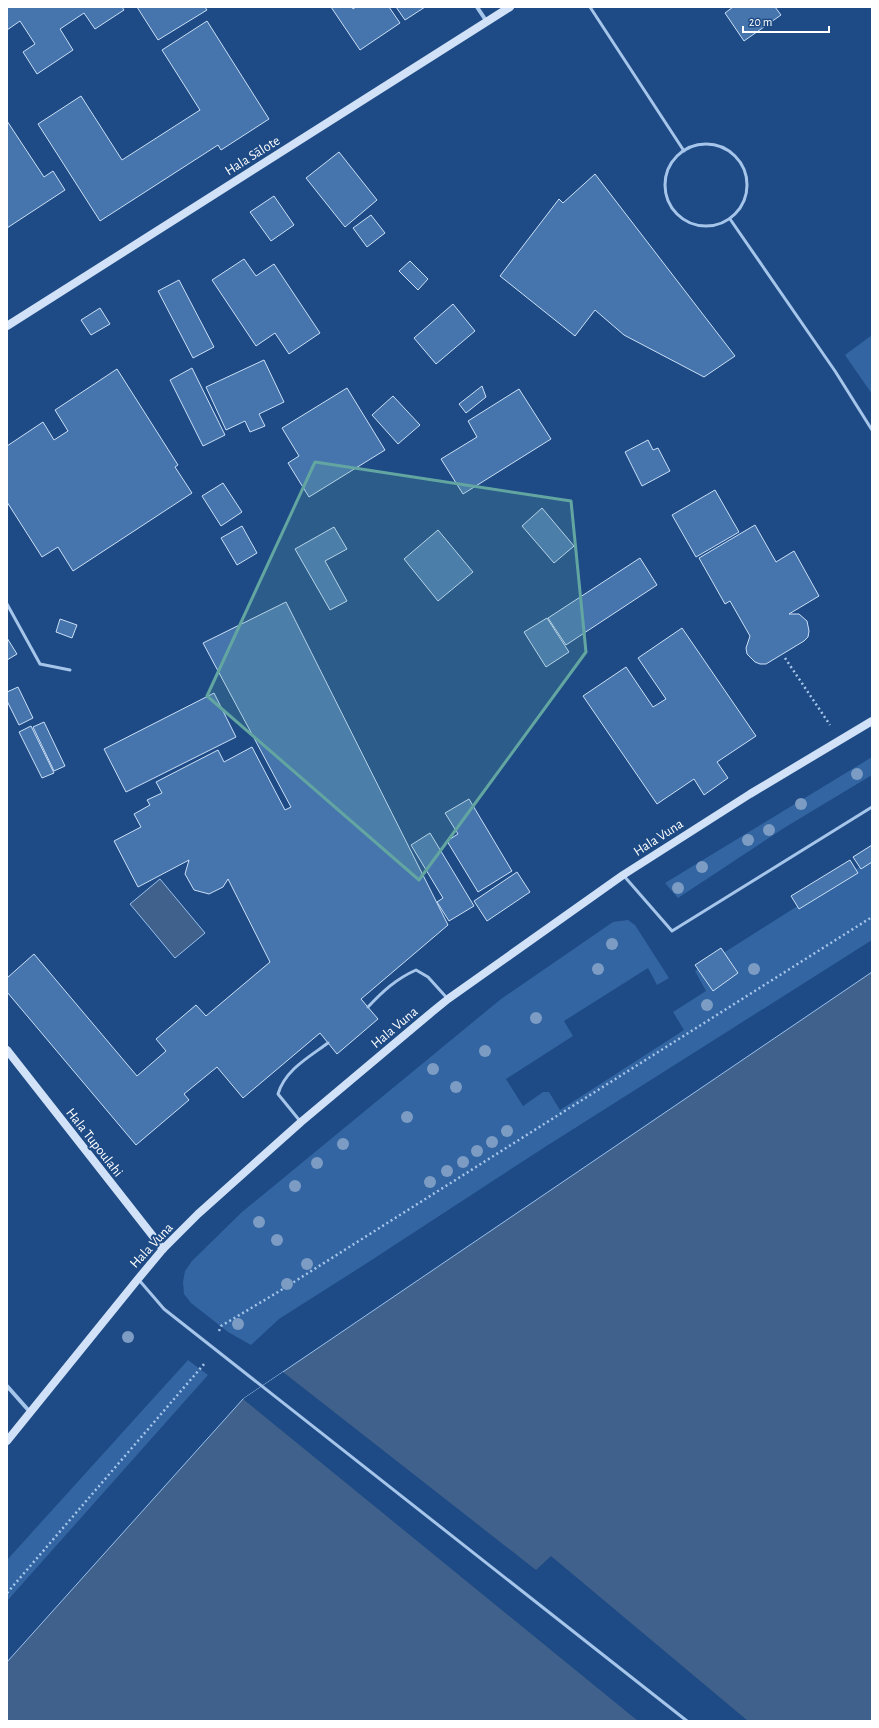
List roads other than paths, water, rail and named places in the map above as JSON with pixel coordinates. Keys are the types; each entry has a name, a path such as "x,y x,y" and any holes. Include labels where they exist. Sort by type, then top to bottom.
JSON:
{"main road":[{"name":"Hala Sālote","path":"7,326 510,7"},
{"name":"Hala Vuna","path":"7,1441 163,1249 198,1214 301,1122 448,999 623,875 750,794 872,721"},
{"name":"Hala Tupoulahi","path":"7,1050 163,1249"}],"street":[{"path":"477,7 487,22"},
{"path":"7,1386 30,1412"}],"lane":[{"path":"590,7 684,151"},
{"path":"704,143 718,145 730,151 740,161 746,175 747,189 744,202 740,209 730,219 716,225 708,226 693,224 680,217 670,205 665,191 666,175 672,161 684,151 704,143"},
{"path":"730,219 834,371 872,430"},
{"path":"7,604 40,664 70,670"},
{"path":"623,875 672,931 872,808"},
{"path":"368,1007 382,992 400,978 416,970 428,977 448,999"},
{"path":"301,1122 278,1094 280,1085 292,1070 328,1043"},
{"path":"138,1279 164,1309 212,1348 687,1721"}]}
